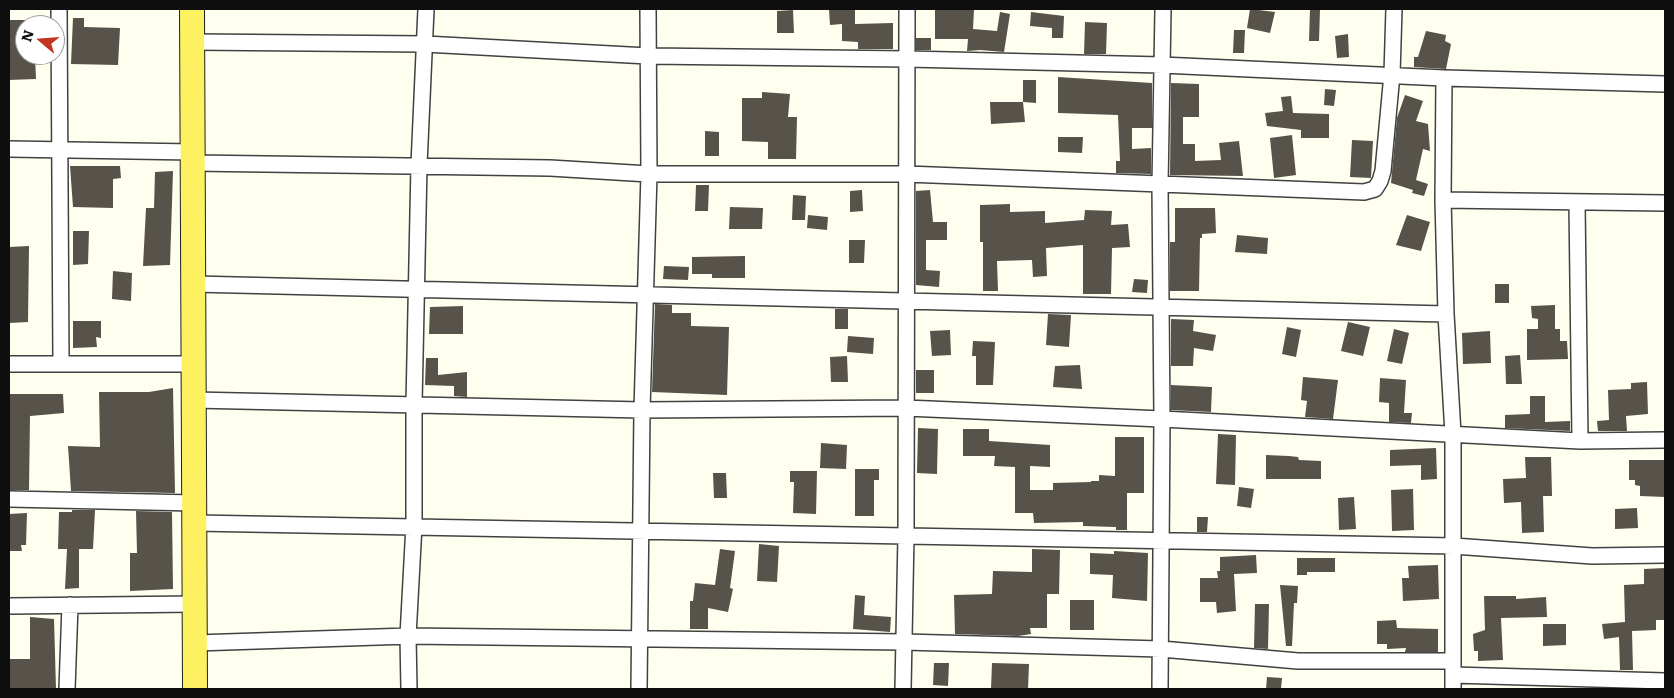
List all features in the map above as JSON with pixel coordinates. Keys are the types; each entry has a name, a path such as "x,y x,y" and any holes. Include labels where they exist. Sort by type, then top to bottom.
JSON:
{"main road":[{"path":"192,9 195,689"}],"street":[{"path":"59,9 61,364"},
{"path":"409,689 408,636 414,526 414,404 419,165 426,9"},
{"path":"639,689 642,410 649,174 648,9"},
{"path":"903,689 908,301 907,9"},
{"path":"1160,689 1162,419 1160,186 1163,9"},
{"path":"9,150 59,150 193,158 550,168 649,174 907,174 1160,186 1352,192 1375,189 1383,171 1392,74 1394,9"},
{"path":"193,42 425,44 648,56 908,59 1162,65 1392,74 1444,78 1665,84"},
{"path":"1444,78 1443,200 1446,314 1453,434 1453,675"},
{"path":"1443,200 1577,203 1665,202"},
{"path":"1577,203 1580,441"},
{"path":"194,284 1446,314"},
{"path":"9,364 194,364"},
{"path":"194,400 642,410 906,408 1162,419 1580,441 1665,440"},
{"path":"9,500 414,526 1454,546 1592,556 1665,555"},
{"path":"9,606 196,604"},
{"path":"67,689 70,605"},
{"path":"196,643 408,636 904,642 1161,649 1589,685 1665,681"}],"building":[{"path":"829,9 855,9 855,24 893,23 893,49 858,49 858,42 842,41 842,24 830,25"},
{"path":"974,9 973,29 997,31 1000,12 1010,14 1004,52 967,51 968,39 935,39 935,10"},
{"path":"1250,9 1275,12 1270,33 1247,28"},
{"path":"1310,9 1320,9 1319,41 1309,41"},
{"path":"793,10 794,33 777,33 777,11"},
{"path":"1031,12 1064,16 1063,38 1052,38 1052,28 1030,26"},
{"path":"73,18 84,18 84,27 120,28 118,65 71,64"},
{"path":"9,20 15,20 15,65 35,65 36,79 9,80"},
{"path":"1085,22 1107,23 1106,54 1084,54"},
{"path":"1234,30 1245,30 1244,53 1233,53"},
{"path":"1426,31 1446,35 1445,41 1451,44 1446,69 1414,67 1414,57 1418,57"},
{"path":"1348,34 1349,57 1337,58 1335,36"},
{"path":"916,38 931,38 931,50 916,50"},
{"path":"1058,77 1152,83 1152,128 1132,128 1132,149 1151,148 1151,174 1116,173 1116,161 1120,161 1118,115 1058,113"},
{"path":"1023,80 1036,80 1036,103 1023,102"},
{"path":"1171,83 1199,84 1199,117 1183,117 1183,144 1195,144 1195,161 1221,160 1219,143 1239,141 1243,176 1170,175"},
{"path":"1325,89 1336,90 1334,106 1324,105"},
{"path":"762,92 790,94 788,117 797,117 796,159 768,159 768,142 742,141 742,98 762,98"},
{"path":"1405,95 1423,101 1416,121 1428,124 1430,151 1423,149 1416,180 1428,184 1424,196 1412,193 1413,190 1391,183 1397,118"},
{"path":"1291,96 1293,113 1329,114 1329,138 1301,138 1301,130 1267,126 1265,113 1283,111 1281,97"},
{"path":"990,102 1023,102 1025,122 991,124"},
{"path":"705,131 719,132 719,156 705,156"},
{"path":"1292,135 1296,175 1274,178 1270,138"},
{"path":"1058,137 1083,137 1082,153 1058,152"},
{"path":"1352,140 1373,141 1371,178 1350,177"},
{"path":"70,166 120,166 121,178 113,179 113,208 73,207"},
{"path":"173,171 170,265 143,266 146,208 154,208 155,172"},
{"path":"696,185 709,185 708,211 695,211"},
{"path":"862,190 863,211 850,212 850,191"},
{"path":"930,190 933,222 947,222 947,240 926,240 926,270 940,271 939,287 916,285 916,191"},
{"path":"793,195 806,196 805,220 792,220"},
{"path":"1010,204 1010,212 1045,211 1045,223 1084,220 1085,210 1112,211 1111,225 1128,224 1130,247 1112,248 1111,294 1083,294 1083,245 1046,248 1047,276 1033,277 1032,260 997,261 998,291 983,291 983,242 980,242 980,205"},
{"path":"730,207 763,208 762,229 729,229"},
{"path":"1175,208 1215,208 1216,233 1202,234 1202,238 1200,238 1199,291 1170,291 1170,242 1175,242"},
{"path":"808,215 828,217 827,230 807,228"},
{"path":"1407,215 1430,222 1421,251 1396,245"},
{"path":"73,231 89,231 88,264 73,265"},
{"path":"1237,235 1268,238 1267,254 1235,252"},
{"path":"849,240 865,240 864,263 849,263"},
{"path":"29,246 28,322 9,323 9,247"},
{"path":"745,256 745,278 712,278 712,274 692,274 692,257"},
{"path":"664,266 689,267 688,280 663,279"},
{"path":"113,271 132,273 131,301 112,299"},
{"path":"1134,279 1148,280 1147,293 1132,292"},
{"path":"1495,284 1509,284 1509,303 1495,303"},
{"path":"655,304 672,305 672,313 691,313 691,326 729,327 727,395 652,392"},
{"path":"1555,305 1555,329 1560,329 1560,341 1567,341 1568,359 1527,360 1527,329 1538,329 1538,319 1532,318 1531,306"},
{"path":"463,306 463,334 429,334 430,307"},
{"path":"835,309 848,309 848,329 835,329"},
{"path":"1048,314 1071,315 1069,347 1046,345"},
{"path":"1171,319 1194,320 1193,331 1216,335 1213,351 1194,348 1193,366 1171,366"},
{"path":"73,321 101,321 101,338 96,337 97,347 73,348"},
{"path":"1348,322 1370,327 1363,356 1341,351"},
{"path":"1287,327 1301,330 1296,357 1282,354"},
{"path":"1394,329 1409,333 1402,364 1387,361"},
{"path":"950,330 951,355 932,356 930,331"},
{"path":"1490,331 1491,363 1463,364 1462,333"},
{"path":"848,336 874,338 873,354 847,352"},
{"path":"973,341 995,342 993,385 976,385 976,356 972,356"},
{"path":"1520,355 1522,384 1506,384 1505,356"},
{"path":"847,356 848,382 831,382 830,357"},
{"path":"426,358 438,358 438,375 467,372 467,397 454,396 454,386 425,385"},
{"path":"1080,365 1082,389 1053,387 1055,366"},
{"path":"916,370 934,370 934,393 916,393"},
{"path":"1303,377 1338,380 1333,419 1305,417 1307,401 1301,400"},
{"path":"1380,378 1406,380 1404,413 1412,413 1411,423 1389,422 1389,403 1379,402"},
{"path":"1647,382 1648,414 1626,416 1627,431 1598,431 1597,421 1609,420 1608,390 1631,389 1631,383"},
{"path":"1171,385 1212,387 1211,412 1171,410"},
{"path":"173,388 175,493 71,491 68,446 100,447 99,392 149,392"},
{"path":"9,394 63,394 64,413 30,416 29,490 9,490"},
{"path":"1530,396 1545,396 1545,422 1570,421 1570,431 1505,428 1505,415 1530,414"},
{"path":"918,428 938,429 937,474 917,473"},
{"path":"963,429 989,429 989,441 1050,445 1050,467 1030,466 1030,490 1053,490 1053,483 1091,482 1099,481 1099,475 1115,476 1115,437 1144,437 1144,493 1127,493 1127,530 1116,530 1116,527 1083,526 1083,522 1034,523 1033,513 1015,513 1015,467 994,466 995,456 963,456"},
{"path":"1218,434 1236,435 1235,485 1216,484"},
{"path":"821,443 847,445 846,469 820,468"},
{"path":"1436,448 1437,479 1421,480 1421,465 1390,466 1390,450"},
{"path":"1266,455 1289,456 1298,457 1299,460 1321,461 1321,479 1266,479"},
{"path":"1525,457 1551,457 1552,496 1543,496 1544,532 1522,533 1521,502 1504,503 1503,479 1526,478"},
{"path":"1629,460 1665,460 1665,497 1640,496 1640,486 1635,485 1635,480 1629,480"},
{"path":"855,469 879,469 879,480 874,480 874,516 855,516"},
{"path":"790,471 817,471 816,514 793,513 794,482 790,482"},
{"path":"713,473 726,473 727,498 714,498"},
{"path":"1239,487 1254,489 1251,508 1237,506"},
{"path":"1413,489 1414,530 1392,531 1391,490"},
{"path":"1354,497 1356,529 1339,530 1338,498"},
{"path":"1637,508 1638,528 1615,529 1615,509"},
{"path":"72,510 95,510 93,549 79,549 79,588 65,589 67,549 58,549 59,512 72,512"},
{"path":"136,511 172,512 173,589 130,591 130,553 137,553"},
{"path":"27,513 26,545 21,545 22,551 9,551 9,514"},
{"path":"1197,517 1208,517 1207,532 1197,532"},
{"path":"759,544 779,546 777,582 757,581"},
{"path":"720,549 735,551 730,588 733,589 728,612 708,608 708,629 690,629 690,601 693,601 695,583 715,585"},
{"path":"1032,549 1060,550 1059,594 1047,594 1047,628 1030,628 1031,634 1018,636 955,634 954,595 992,594 993,571 1032,572"},
{"path":"1114,551 1148,553 1147,601 1112,598 1113,575 1090,574 1090,553 1114,554"},
{"path":"1256,555 1257,573 1234,574 1236,611 1217,613 1216,602 1200,602 1200,578 1218,578 1217,571 1220,571 1220,557"},
{"path":"1297,558 1335,558 1335,572 1307,572 1307,575 1297,575"},
{"path":"1438,565 1439,599 1403,601 1402,578 1409,578 1408,566"},
{"path":"1665,568 1665,620 1656,620 1656,630 1632,631 1633,670 1620,670 1619,637 1604,639 1602,624 1625,622 1624,585 1644,584 1644,569"},
{"path":"1280,585 1298,586 1297,603 1294,603 1292,646 1286,646"},
{"path":"855,595 865,596 864,615 891,617 890,632 853,629"},
{"path":"1484,596 1516,596 1516,599 1546,597 1547,617 1501,618 1503,660 1478,661 1478,651 1474,651 1473,634 1485,630"},
{"path":"1070,600 1094,600 1094,630 1070,630"},
{"path":"1255,604 1269,604 1268,649 1254,648"},
{"path":"30,617 54,619 56,689 9,689 9,659 30,659"},
{"path":"1396,620 1397,628 1438,629 1438,652 1405,652 1406,648 1387,649 1387,644 1377,644 1377,621"},
{"path":"1543,624 1566,624 1566,645 1543,646"},
{"path":"934,663 949,663 948,686 933,685"},
{"path":"992,663 1029,664 1028,689 991,689"},
{"path":"1267,677 1282,678 1281,689 1266,689"}]}
